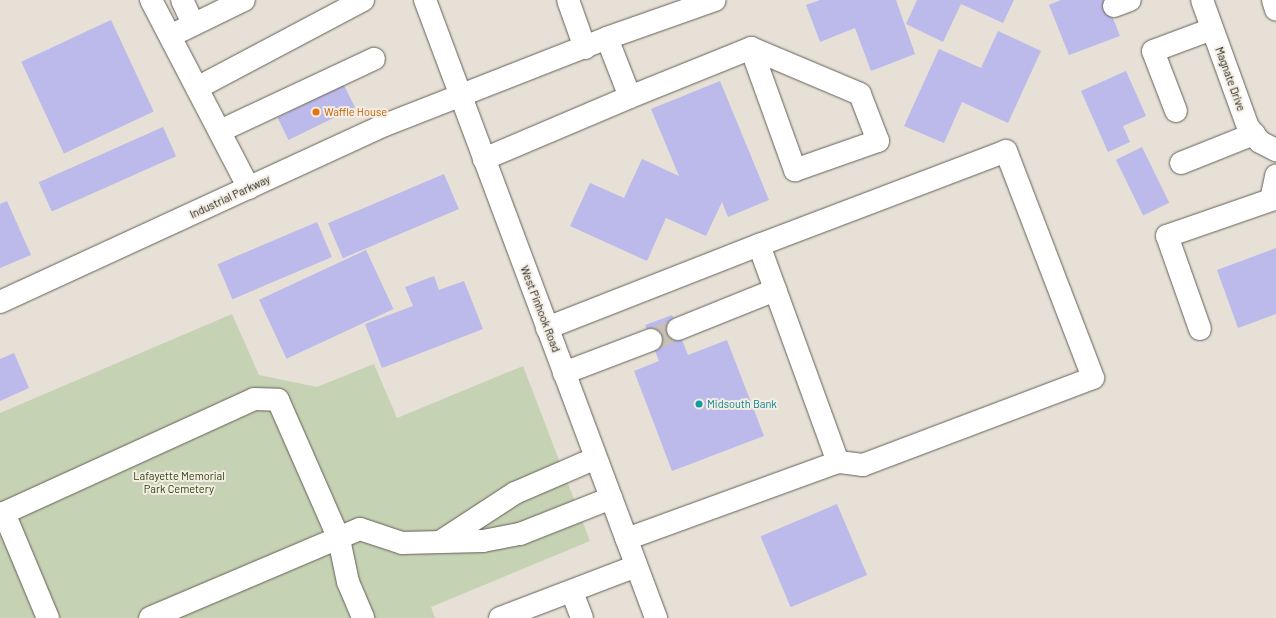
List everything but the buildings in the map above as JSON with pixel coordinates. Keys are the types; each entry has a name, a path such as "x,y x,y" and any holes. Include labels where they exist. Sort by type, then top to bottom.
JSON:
{"street":[{"path":"151,0 249,188"},
{"path":"182,0 193,24"},
{"path":"170,36 244,0"},
{"path":"197,88 363,0"},
{"name":"West Pinhook Road","path":"425,0 656,618"},
{"path":"568,0 585,48"},
{"name":"Industrial Parkway","path":"0,302 385,125 608,38 715,0"},
{"name":"Magnate Drive","path":"1202,0 1248,127 1254,134 1274,150"},
{"path":"1273,0 1276,10"},
{"path":"1176,111 1153,50 1212,30"},
{"path":"608,38 630,97"},
{"path":"484,159 630,97 751,48 860,94 878,141 795,170 751,48"},
{"path":"220,131 374,59"},
{"path":"1181,163 1254,134"},
{"path":"547,328 1006,151 1093,378 863,465 838,462 626,538"},
{"path":"1200,329 1167,236 1271,200 1276,176"},
{"path":"759,245 838,462"},
{"path":"678,329 776,290"},
{"path":"564,373 651,340"},
{"path":"48,618 2,514 254,399 278,400 339,538 348,582 363,618"},
{"path":"440,542 515,493 596,458"},
{"path":"150,618 360,529 402,543 483,541 520,534 611,498"},
{"path":"500,618 572,592 636,566"},
{"path":"572,592 582,618"}],"green space":[{"name":"Lafayette Memorial Park Cemetery","path":"232,314 259,375 317,387 374,364 397,418 523,366 590,541 431,607 435,618 0,618 0,413"}],"tunnel":[{"path":"651,340 678,329"}],"place":[{"name":"Waffle House","path":"316,112"},
{"name":"Midsouth Bank","path":"699,404"}]}
